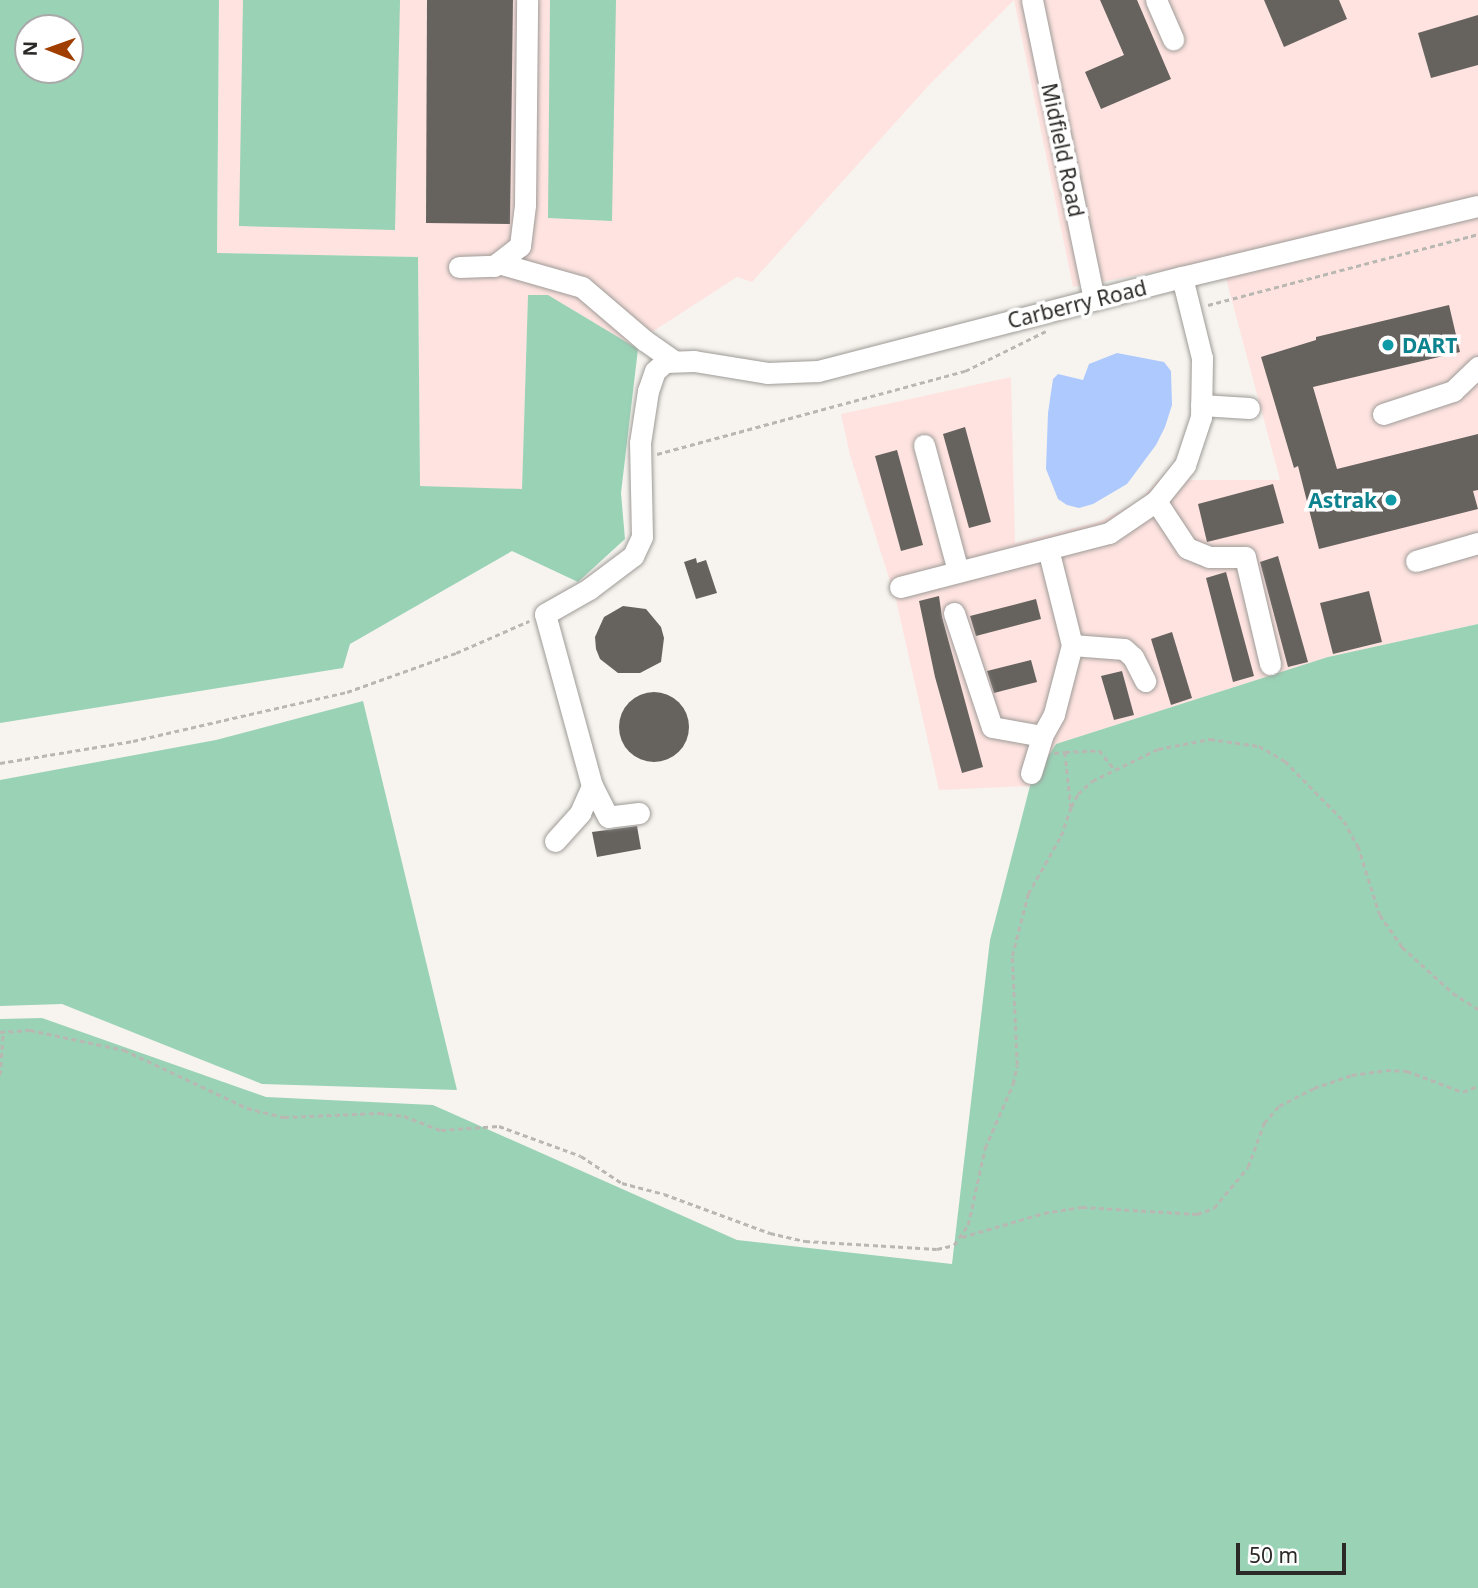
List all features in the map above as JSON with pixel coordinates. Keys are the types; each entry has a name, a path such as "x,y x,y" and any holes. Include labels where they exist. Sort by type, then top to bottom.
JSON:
{"street":[{"path":"498,263 520,246 525,205 527,0"},
{"name":"Midfield Road","path":"1032,0 1094,300"},
{"path":"1156,0 1173,39"},
{"name":"Carberry Road","path":"673,360 767,373 818,371 1182,277 1478,206"},
{"path":"459,267 498,263 582,287 644,340 673,360 655,371 648,391 640,459 642,537 633,556 589,589 545,614 592,786 608,817 639,813"},
{"path":"900,587 1109,533 1157,501 1185,465 1201,416 1202,358 1182,277"},
{"path":"1383,414 1452,391 1478,367"},
{"path":"1201,405 1249,408"},
{"path":"924,445 958,571"},
{"path":"1157,501 1187,548 1209,557 1245,557 1269,664"},
{"path":"1416,561 1478,543"},
{"path":"954,613 992,727 1037,755 1054,714 1072,645 1048,548"},
{"path":"1072,645 1124,649 1133,657 1145,681"},
{"path":"555,841 580,813 592,786"}],"path":[{"path":"1188,309 1478,234"},
{"path":"640,459 965,371 1028,343 1055,324"},
{"path":"0,763 133,741 347,692 456,653 545,614"},
{"path":"0,1075 2,1032 30,1030 124,1050 247,1108 284,1117 379,1113 404,1116 441,1130 499,1126 580,1156 622,1183 664,1194 769,1233 805,1241 937,1249 954,1245 968,1225 985,1147 1013,1084 1017,1065 1013,956 1028,894 1061,836 1071,807 1078,794 1092,782 1115,770 1158,749 1210,739 1259,746 1285,761 1344,821 1358,846 1380,915 1402,947 1453,993 1478,1009"},
{"path":"1037,755 1099,750 1115,770"},
{"path":"1065,752 1071,807"},
{"path":"962,1237 1044,1213 1082,1207 1197,1214 1214,1208 1248,1167 1264,1123 1279,1106 1314,1088 1352,1075 1386,1070 1407,1071 1463,1092 1478,1086"}],"shaded area":[{"path":"219,0 1014,0 930,84 752,282 737,277 649,334 638,349 548,296 528,295 522,490 420,486 418,257 217,253"},
{"path":"1014,0 1478,0 1478,624 1328,657 1056,744 1030,786 939,790 896,600 850,455 841,414 1011,377 1015,543 1098,522 1139,501 1158,480 1280,480 1221,260 1073,287"}],"green space":[{"path":"0,0 219,0 217,253 418,257 420,486 522,489 528,295 548,295 638,349 621,493 625,539 578,582 512,551 350,644 343,668 0,723"},
{"path":"243,0 400,0 395,230 239,226"},
{"path":"550,0 616,0 612,221 548,218"},
{"path":"1478,624 1478,1588 0,1588 0,1019 42,1018 266,1097 433,1105 737,1240 952,1264 990,940 1030,786 1056,744 1328,657"},
{"path":"363,701 457,1090 262,1084 62,1004 0,1006 0,780 216,740"}],"water":[{"path":"1117,353 1164,362 1171,371 1172,405 1165,427 1156,445 1127,484 1093,504 1079,508 1067,505 1058,499 1046,469 1048,413 1053,379 1058,374 1083,380 1089,364"}],"building":[{"path":"427,0 513,0 510,224 426,223"},
{"path":"1100,0 1137,0 1171,79 1101,109 1085,72 1124,55"},
{"path":"1264,0 1339,0 1347,19 1284,47"},
{"path":"1478,15 1478,65 1431,78 1418,33"},
{"path":"1449,305 1460,352 1313,387 1337,469 1478,434 1478,490 1473,491 1478,509 1319,549 1298,466 1294,468 1261,357 1316,340 1316,337"},
{"path":"965,427 991,522 969,528 943,434"},
{"path":"897,450 923,545 901,551 875,456"},
{"path":"1273,484 1284,523 1207,542 1198,504"},
{"path":"1278,556 1308,662 1288,667 1260,562"},
{"path":"696,558 697,563 706,560 717,593 696,599 684,562"},
{"path":"1226,572 1254,676 1233,682 1206,578"},
{"path":"1369,591 1382,642 1333,654 1320,603"},
{"path":"939,596 942,617 983,767 962,773 935,677 919,601"},
{"path":"1036,599 1041,619 976,636 970,616"},
{"path":"623,606 646,609 661,627 664,638 661,662 640,673 618,673 600,659 596,649 595,637 604,617"},
{"path":"1172,632 1192,698 1171,705 1151,639"},
{"path":"1031,660 1037,682 994,693 987,671"},
{"path":"1122,671 1134,715 1114,720 1101,676"},
{"path":"654,692 679,702 689,727 679,752 654,762 629,752 619,727 629,702"},
{"path":"637,826 641,849 597,857 592,832"}],"place":[{"name":"DART","path":"1388,345"},
{"name":"Astrak","path":"1391,500"}]}
